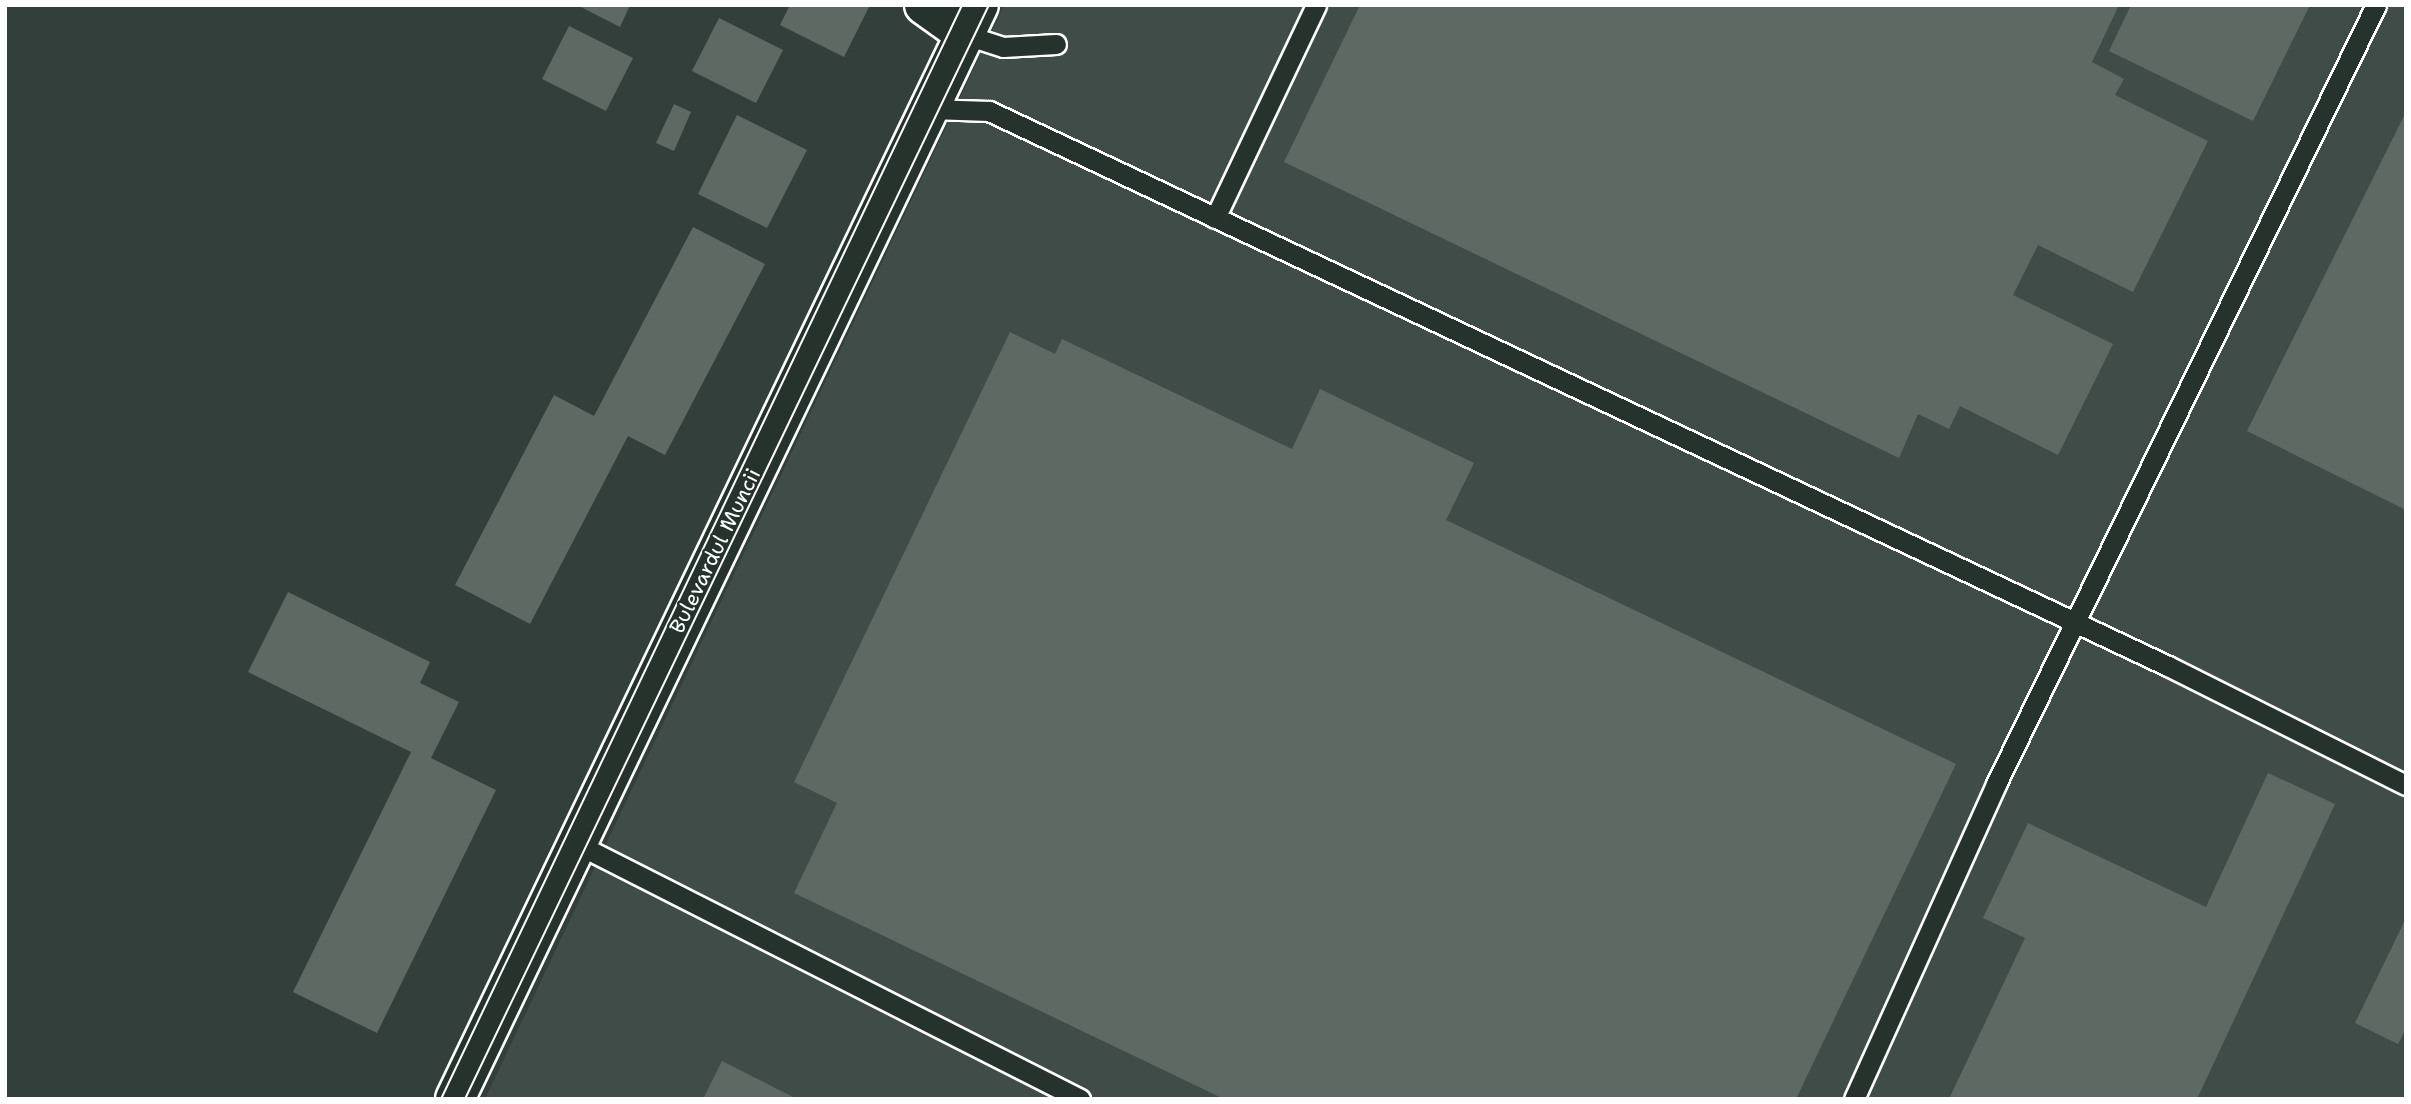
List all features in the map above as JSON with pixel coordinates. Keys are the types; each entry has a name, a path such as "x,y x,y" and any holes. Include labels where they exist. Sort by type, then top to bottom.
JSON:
{"main road":[{"path":"924,5 972,20"},
{"name":"Bulevardul Muncii","path":"455,1099 972,20"}],"lane":[{"path":"1215,218 1317,5"},
{"path":"1854,1099 2074,625 2376,5"},
{"path":"972,20 1003,47 1056,44"},
{"path":"930,109 989,111 2406,785"},
{"path":"577,844 1080,1099"}],"shaded area":[{"path":"1004,5 2406,5 2406,1099 485,1099"}],"building":[{"path":"577,5 630,5 620,27"},
{"path":"790,5 870,5 844,57 780,25"},
{"path":"1360,5 2119,5 2092,62 2124,79 2115,95 2208,141 2133,292 2038,245 2013,295 2113,344 2058,455 1960,406 1949,429 1918,414 1899,458 1284,162"},
{"path":"2131,5 2310,5 2253,121 2109,51"},
{"path":"719,18 783,50 756,103 692,71"},
{"path":"569,26 633,58 606,111 542,79"},
{"path":"674,104 691,112 674,151 656,143"},
{"path":"2406,112 2406,510 2247,431"},
{"path":"737,115 807,150 767,228 698,194"},
{"path":"693,227 765,264 665,455 628,436 530,624 455,585 554,395 594,416"},
{"path":"1010,332 1055,354 1062,339 1292,449 1320,389 1474,463 1446,520 1956,764 1796,1099 1224,1099 794,893 837,803 794,782"},
{"path":"288,592 430,662 420,683 459,702 431,758 496,790 377,1033 293,992 411,752 248,672"},
{"path":"2268,773 2335,804 2197,1099 1949,1099 2025,938 1983,918 2028,823 2206,907"},
{"path":"2406,918 2406,1029 2398,1044 2355,1023"},
{"path":"722,1061 797,1099 703,1099"}],"tram line":[{"path":"441,1099 962,5"},
{"path":"465,1099 989,5"}]}
